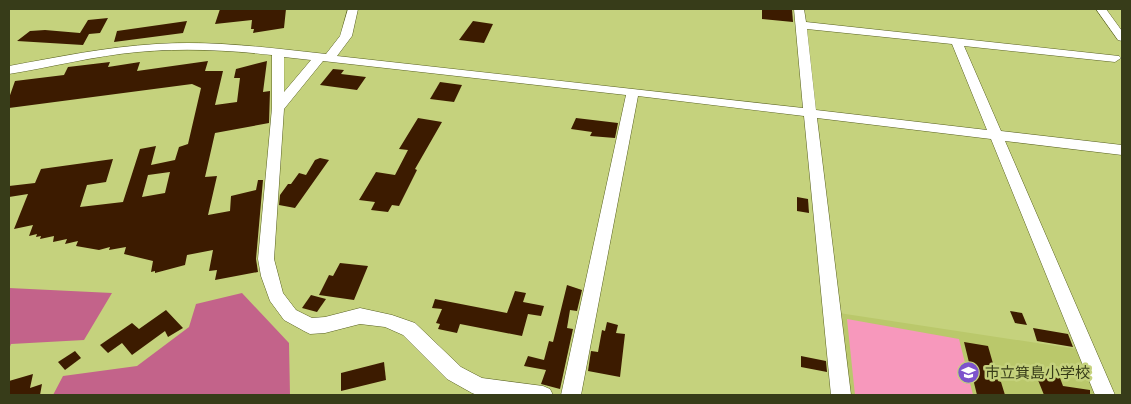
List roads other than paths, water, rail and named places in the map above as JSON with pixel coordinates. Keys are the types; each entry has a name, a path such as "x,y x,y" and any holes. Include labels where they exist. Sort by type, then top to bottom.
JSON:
{"street":[{"path":"278,108 346,36 353,9"},
{"path":"799,9 841,395"},
{"path":"1101,9 1122,38"},
{"path":"801,25 1115,58"},
{"path":"957,42 1105,395"},
{"path":"9,70 93,54 154,47 198,46 633,92 1122,150"},
{"path":"278,53 278,108 266,259 269,276 276,296 290,315 310,326 325,326 360,316 386,320 409,329 454,373 479,387 543,395"},
{"path":"571,395 633,92"}],"place":[{"name":"市立箕島小学校","path":"969,373"}]}
